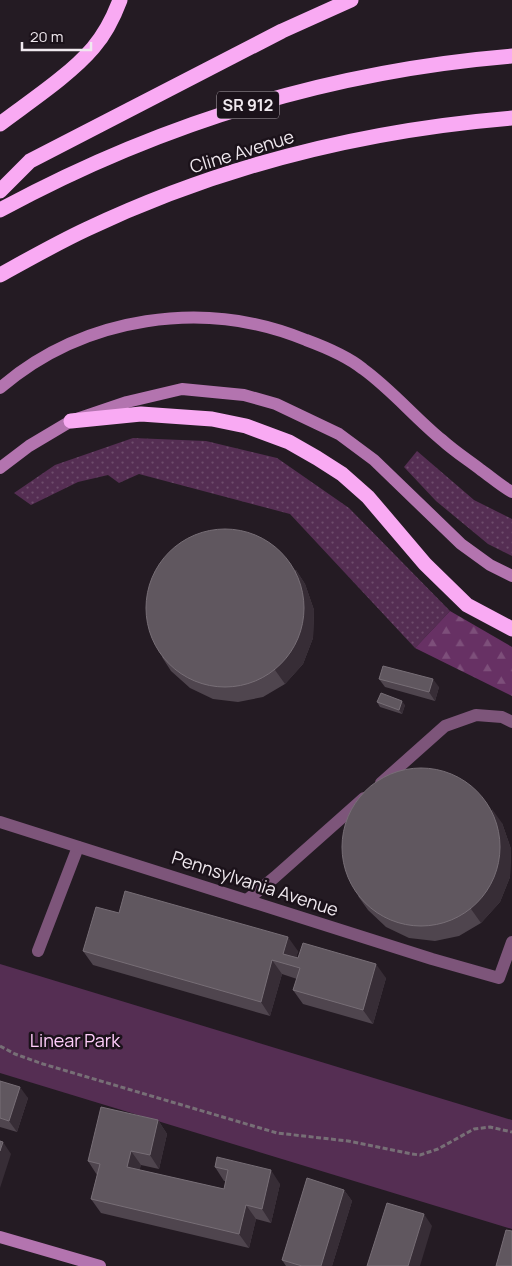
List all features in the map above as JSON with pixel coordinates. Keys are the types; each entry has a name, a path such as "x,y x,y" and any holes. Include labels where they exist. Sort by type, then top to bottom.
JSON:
{"highway":[{"path":"0,124 56,81 94,47 107,27 120,0"},
{"path":"0,191 30,161 282,31 351,0"},
{"name":"SR 912","path":"0,210 92,164 145,142 235,109 333,83 376,74 512,56"},
{"name":"Cline Avenue","path":"0,275 86,229 138,206 248,167 385,135 512,118"},
{"path":"71,421 141,414 212,419 246,426 289,442 342,474 368,497 425,564 467,605 512,630"}],"main road":[{"path":"0,388 42,359 69,344 100,331 139,322 182,317 224,318 256,324 294,335 324,347 363,368 442,441 512,492"},
{"path":"0,468 29,446 71,421 127,402 182,389 212,390 244,395 276,404 339,434 374,460 461,544 490,565 512,576"},
{"path":"0,1237 100,1266"}],"street":[{"path":"247,900 445,726 476,715 502,717 512,722"},
{"name":"Pennsylvania Avenue","path":"0,822 432,959 499,978 512,942"},
{"path":"38,951 78,847"}],"path":[{"path":"0,1046 15,1054 43,1064 289,1135 348,1141 420,1155 438,1149 474,1129 490,1127 512,1132"}],"green space":[{"path":"133,438 206,441 277,458 349,508 450,611 415,648 290,514 139,474 119,483 108,475 78,482 31,505 14,493 55,465"},
{"path":"417,451 474,500 512,519 512,556 488,544 436,501 404,467"},
{"path":"450,611 512,647 512,696 415,648"},
{"name":"Linear Park","path":"0,964 512,1120 512,1229 0,1073"}],"building":[{"path":"233,529 248,532 262,538 281,552 291,564 301,585 304,608 301,631 291,652 281,664 269,674 248,684 233,687 217,687 202,684 181,674 159,652 147,624 146,600 149,585 159,564 181,542 209,530"},
{"path":"383,666 433,679 429,692 379,679"},
{"path":"381,693 402,701 399,710 377,702"},
{"path":"429,768 444,771 458,777 477,791 487,803 497,824 500,847 497,870 487,891 477,903 465,913 444,923 429,926 413,926 398,923 377,913 355,891 343,863 342,839 345,824 355,803 377,781 405,769"},
{"path":"125,891 288,937 283,954 298,958 303,943 376,964 363,1010 293,990 300,968 272,960 261,1002 83,951 96,907 119,913"},
{"path":"0,1081 20,1087 9,1121 0,1118"},
{"path":"101,1107 158,1120 150,1155 131,1151 127,1167 224,1189 228,1170 215,1167 217,1157 271,1170 262,1209 246,1205 239,1234 91,1199 100,1164 88,1161"},
{"path":"307,1178 344,1190 321,1266 302,1266 282,1260"},
{"path":"387,1203 424,1214 408,1266 367,1266"},
{"path":"506,1230 512,1231 512,1266 496,1266"}]}
